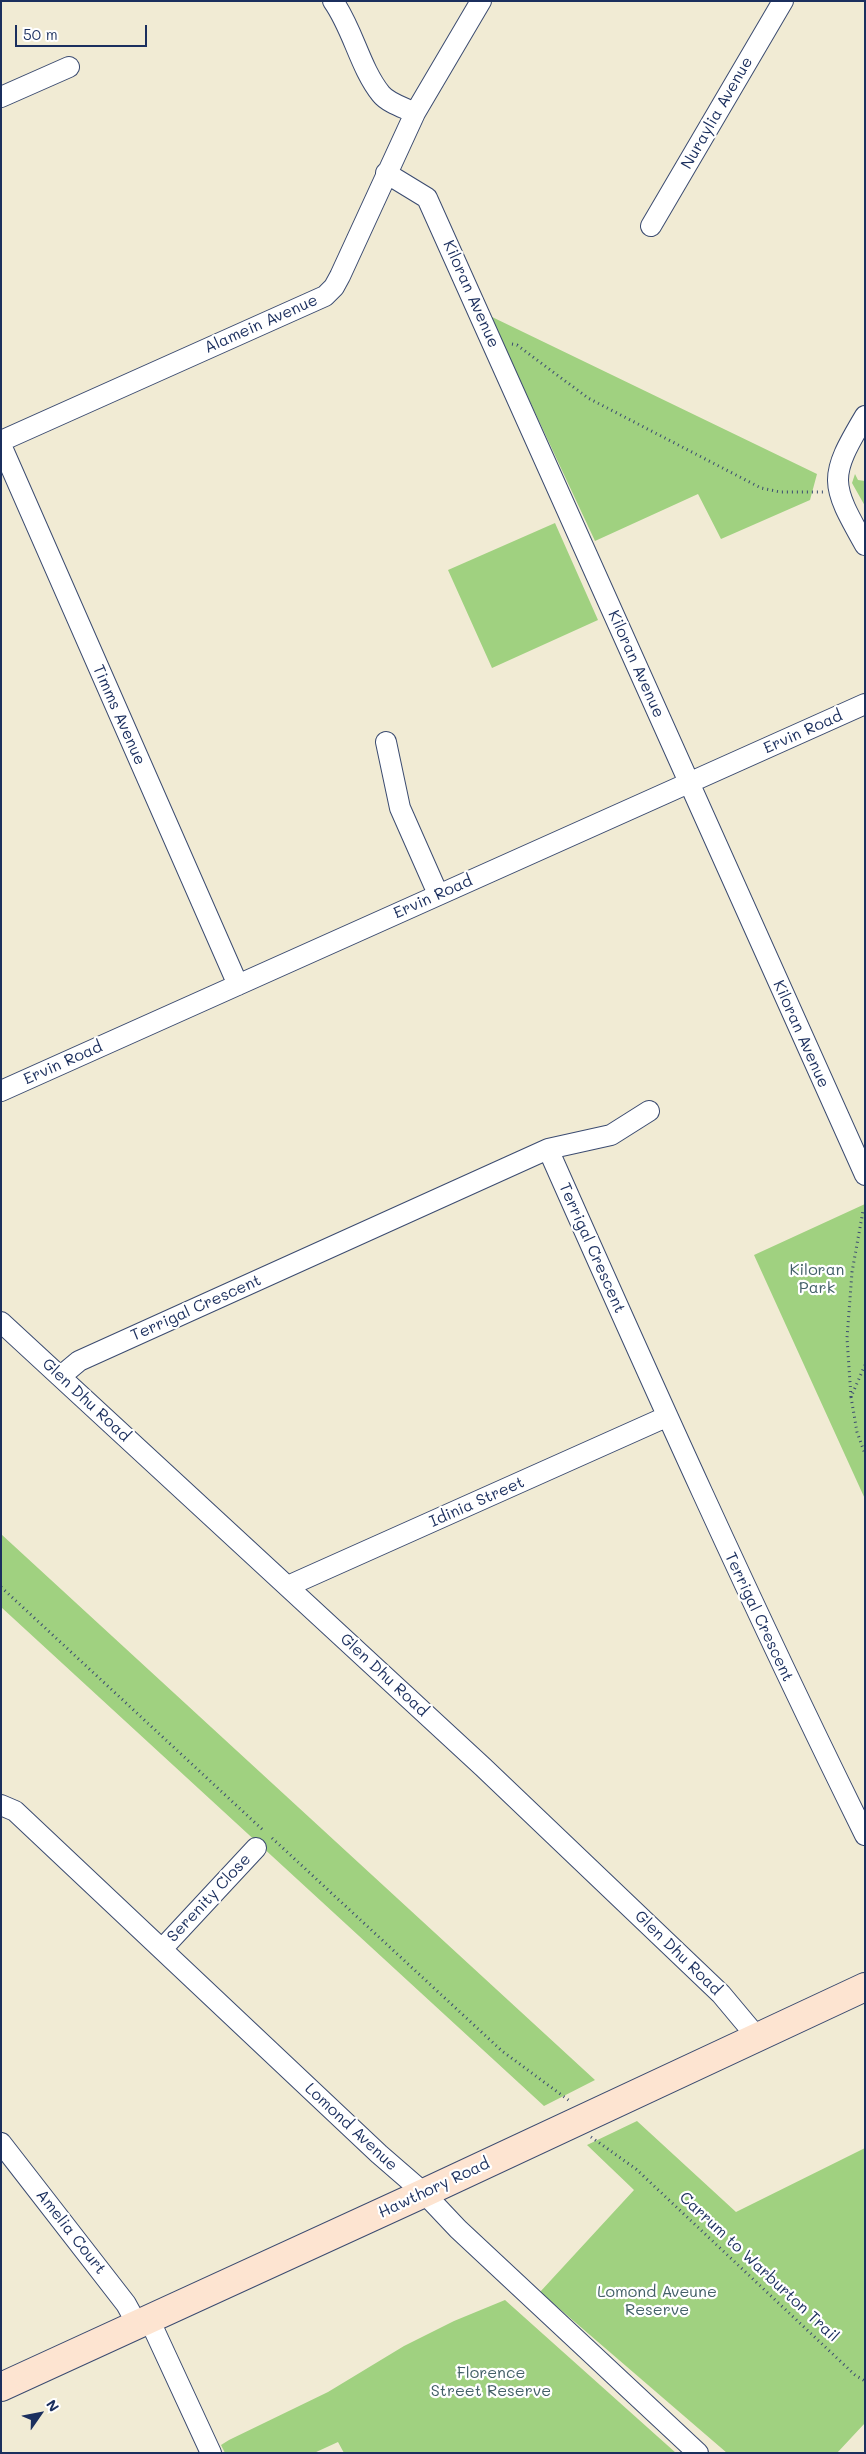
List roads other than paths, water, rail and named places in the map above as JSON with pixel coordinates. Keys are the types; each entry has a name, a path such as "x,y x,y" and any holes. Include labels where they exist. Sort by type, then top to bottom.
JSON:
{"main road":[{"name":"Hawthory Road","path":"1,2387 424,2193 865,1986"}],"street":[{"path":"333,1 343,15 373,81 382,96 415,113"},
{"name":"Alamein Avenue","path":"1,441 325,296 337,282 415,113 481,1"},
{"name":"Nuraylia Avenue","path":"651,226 783,1"},
{"path":"1,97 69,67"},
{"name":"Kiloran Avenue","path":"386,173 427,198 865,1175"},
{"path":"865,416 844,450 836,481 845,509 865,545"},
{"name":"Timms Avenue","path":"1,445 238,985"},
{"name":"Ervin Road","path":"1,1091 865,704"},
{"path":"386,742 400,808 438,894"},
{"path":"548,1149 611,1135 649,1111"},
{"name":"Terrigal Crescent","path":"61,1376 79,1361 548,1149 666,1417 782,1665 865,1835"},
{"name":"Glen Dhu Road","path":"1,1322 476,1760 721,1994 757,2037"},
{"name":"Idinia Street","path":"288,1586 666,1417"},
{"name":"Lomond Avenue","path":"1,1805 14,1811 379,2154 424,2193 458,2229 698,2453"},
{"name":"Serenity Close","path":"162,1949 256,1848"},
{"name":"Amelia Court","path":"1,2143 126,2304 143,2322 211,2453"}],"park label":[{"name":"Kiloran Park","path":"817,1279"},
{"name":"Lomond Aveune Reserve","path":"657,2301"},
{"name":"Florence Street Reserve","path":"491,2382"}]}
